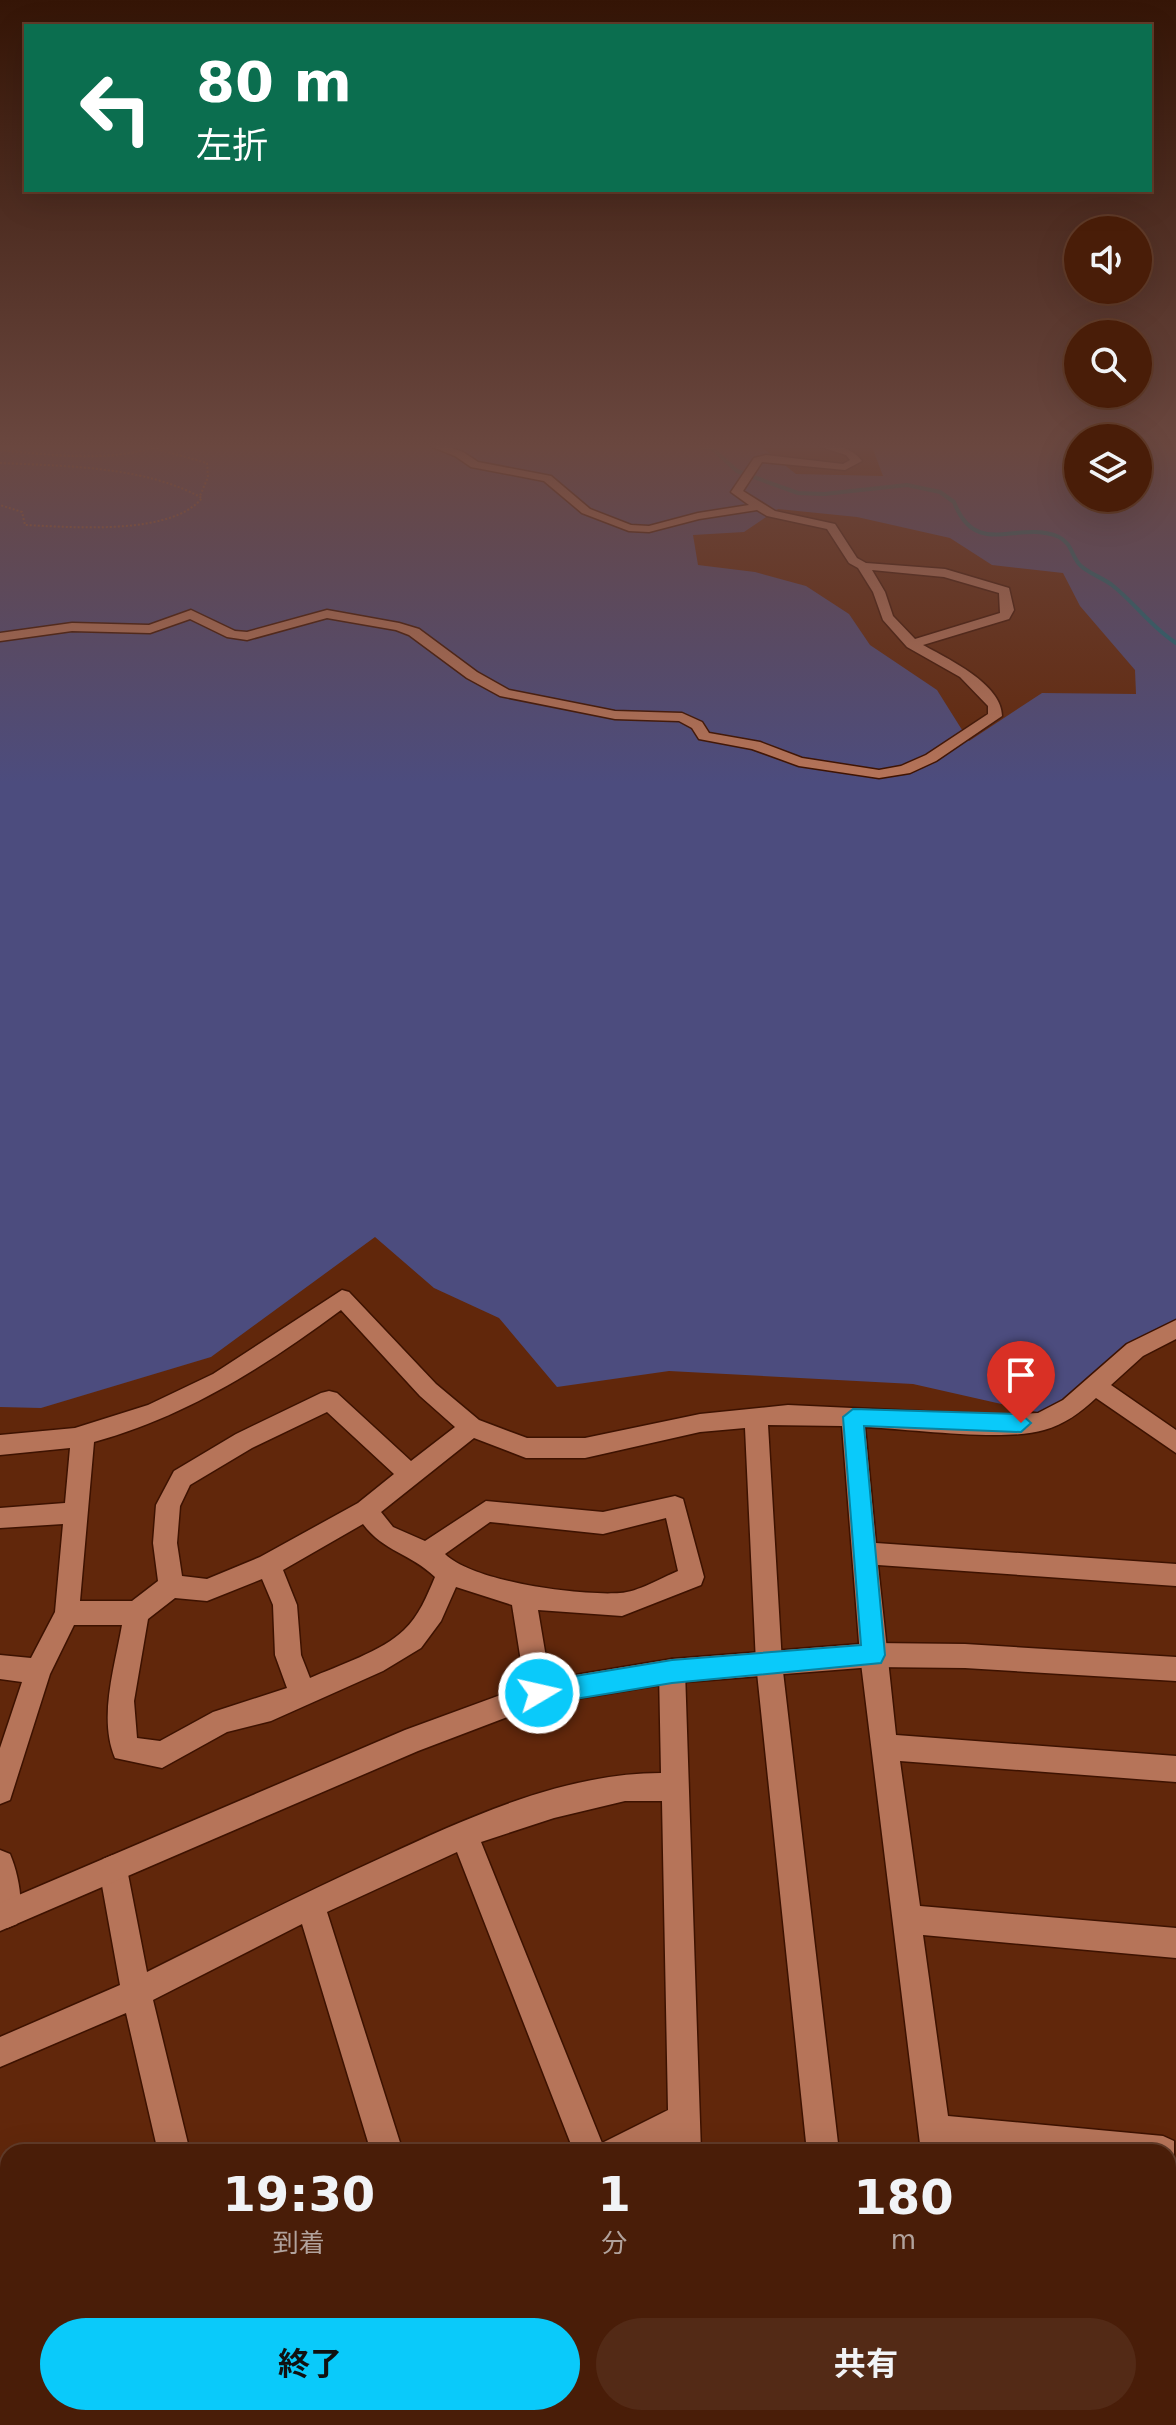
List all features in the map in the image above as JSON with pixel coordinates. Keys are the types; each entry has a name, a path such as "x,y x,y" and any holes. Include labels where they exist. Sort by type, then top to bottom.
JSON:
{"street":[{"path":"851,557 863,566 945,573 1005,591 1008,610 1005,616 912,644"},
{"path":"0,637 72,627 150,629 191,614 202,616 232,634 247,636 308,618 345,616 414,632 472,675 505,693 615,715 682,717 697,725 704,736 755,745 799,762 879,774 905,770 931,758 995,716 995,705 965,674 912,644 887,617 879,592 863,566"},
{"path":"0,1445 83,1436 166,1409 233,1376 342,1298 428,1390 471,1427 526,1448 585,1448 700,1423 756,1416 1000,1424 1041,1422 1071,1407 1097,1387 1115,1365 1176,1329"},
{"path":"1097,1387 1176,1443"},
{"path":"171,1586 165,1543 168,1505 182,1478 244,1441 329,1400 410,1475"},
{"path":"756,1416 769,1663 822,2144"},
{"path":"853,1417 873,1655 935,2141 998,2144"},
{"path":"67,1613 137,1613 171,1586 207,1590 269,1565 366,1510 471,1427"},
{"path":"0,1790 38,1671 67,1613 83,1436"},
{"path":"366,1510 385,1535 427,1553 449,1574 523,1597 622,1605 692,1577 675,1506 603,1523 486,1511 427,1553"},
{"path":"0,1518 78,1512"},
{"path":"865,1553 1176,1575"},
{"path":"269,1565 285,1605 288,1655 302,1692"},
{"path":"137,1613 121,1701 124,1749 162,1755 222,1721 271,1708 374,1662 412,1640 432,1613 449,1574"},
{"path":"523,1597 539,1693"},
{"path":"0,1864 4,1915 414,1739 539,1693 672,1671 873,1655 965,1656 1176,1669"},
{"path":"0,1667 38,1671"},
{"path":"672,1671 685,2144"},
{"path":"885,1747 1176,1769"},
{"path":"0,2052 136,1993 310,1905 464,1834 554,1804 625,1787 676,1787"},
{"path":"464,1834 587,2144"},
{"path":"113,1869 136,1993 172,2144"},
{"path":"310,1905 385,2144"},
{"path":"907,1919 1176,1943"},
{"path":"631,2144 685,2118"}],"shaded area":[{"path":"0,557 697,557 698,565 755,572 806,586 849,614 870,645 937,690 969,741 1042,693 1136,694 1135,670 1080,606 1063,573 992,565 980,557 1176,557 1176,1319 1055,1416 913,1384 669,1371 557,1387 499,1318 434,1288 375,1237 211,1357 41,1408 0,1407"}],"waterway":[{"path":"1075,557 1081,566 1112,585 1176,643"}],"route":[{"path":"539,1693 672,1671 873,1655 853,1417 1021,1423"}]}
